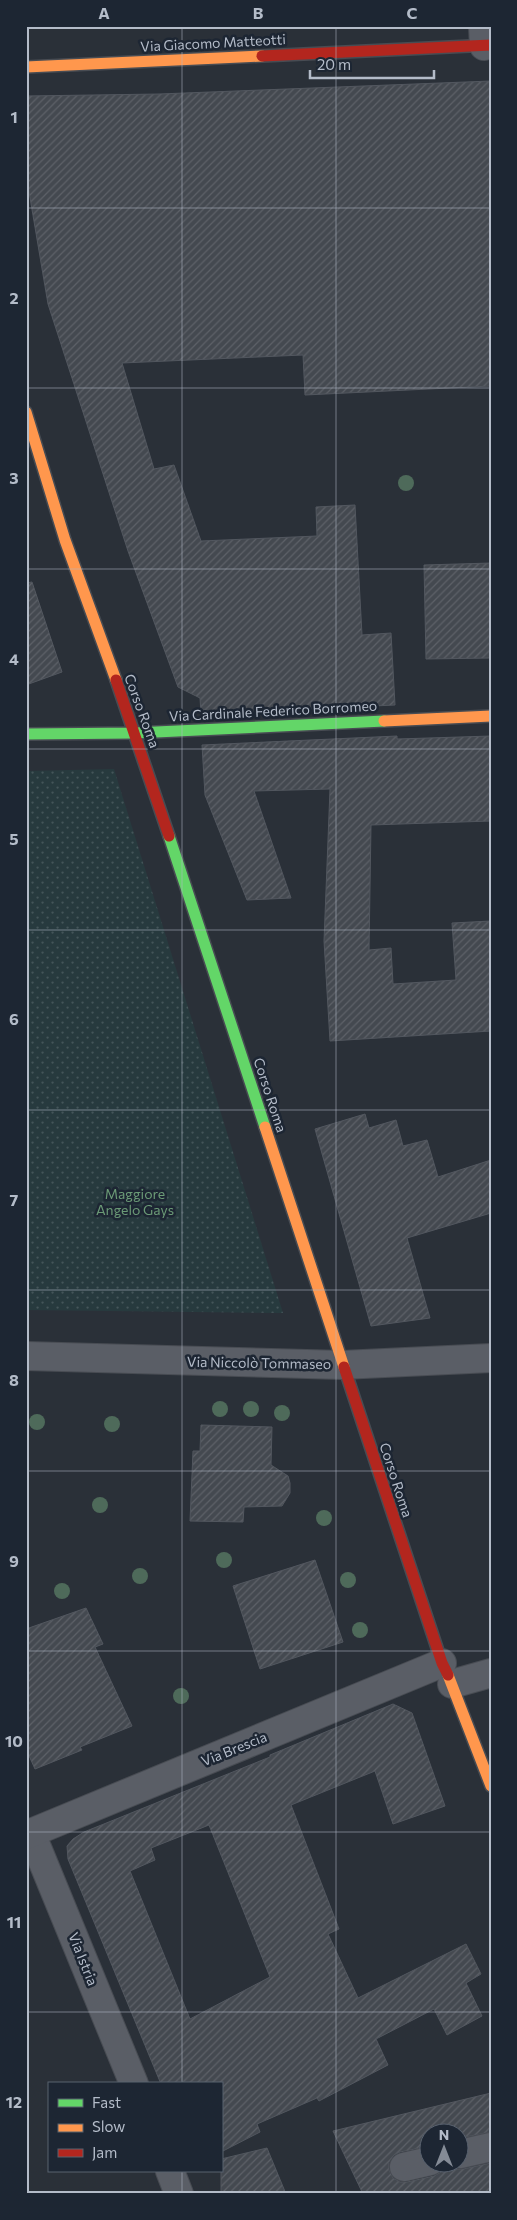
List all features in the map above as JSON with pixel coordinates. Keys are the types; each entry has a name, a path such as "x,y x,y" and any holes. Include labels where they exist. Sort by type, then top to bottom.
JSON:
{"street":[{"name":"Via Giacomo Matteotti","path":"26,67 486,39"},
{"name":"Corso Roma","path":"26,412 65,540 135,733 342,1365 447,1674 491,1786"},
{"name":"Via Cardinale Federico Borromeo","path":"26,734 135,733 491,716"},
{"name":"Via Niccolò Tommaseo","path":"26,1356 342,1365 491,1358"},
{"name":"Via Brescia","path":"29,1834 447,1674 491,1673"},
{"name":"Via Istria","path":"29,1834 133,2082"},
{"path":"470,2152 491,2147"},
{"path":"170,2172 179,2194"}],"green space":[{"name":"Maggiore Angelo Gays","path":"114,769 283,1313 26,1310 26,771"}],"building":[{"path":"491,81 491,386 305,395 303,355 122,363 154,469 174,465 201,541 317,536 316,507 355,505 362,635 391,633 395,705 201,714 200,698 178,687 128,551 48,304 26,174 26,96 159,94"},
{"path":"491,563 491,658 426,659 424,565"},
{"path":"32,582 62,672 26,685 26,583"},
{"path":"397,736 397,739 491,736 491,821 371,825 369,950 391,948 393,984 456,980 452,923 491,921 491,1031 330,1041 324,941 330,789 254,791 291,898 247,900 205,795 202,745"},
{"path":"365,1114 369,1128 396,1120 403,1146 427,1140 438,1177 491,1160 491,1213 407,1238 430,1318 371,1326 315,1129"},
{"path":"201,1425 272,1427 271,1465 288,1476 290,1483 290,1493 282,1506 244,1507 243,1522 190,1521 193,1451 200,1451"},
{"path":"315,1560 343,1642 260,1669 233,1586"},
{"path":"86,1608 103,1644 95,1647 132,1726 80,1747 82,1750 35,1769 26,1749 26,1629"},
{"path":"393,1704 412,1713 445,1806 393,1824 375,1771 291,1805 339,1929 328,1934 358,1998 466,1944 481,1974 466,1983 482,2016 447,2035 434,2009 376,2039 388,2065 319,2101 317,2098 257,2124 260,2132 222,2151 222,2082 160,2082 68,1859 67,1846 73,1839 84,1832 270,1757 270,1755","holes":["209,1825 270,1977 190,2019 130,1871 155,1860 151,1848"]},
{"path":"491,2093 491,2132 470,2136 470,2122 420,2122 420,2148 394,2155 389,2162 389,2170 393,2178 400,2182 407,2182 434,2176 441,2172 470,2172 470,2168 491,2163 491,2194 363,2194 333,2131"},
{"path":"267,2148 286,2194 221,2194 222,2159"}],"traffic: fast":[{"path":"26,734 135,733 384,721"},
{"path":"169,836 265,1127"}],"traffic: slow":[{"path":"26,67 262,56"},
{"path":"26,412 65,540 116,680"},
{"path":"384,721 491,716"},
{"path":"265,1127 344,1367"},
{"path":"448,1675 491,1786"}],"traffic: jam":[{"path":"262,56 491,45"},
{"path":"116,680 169,836"},
{"path":"344,1367 442,1663 448,1675"}]}
